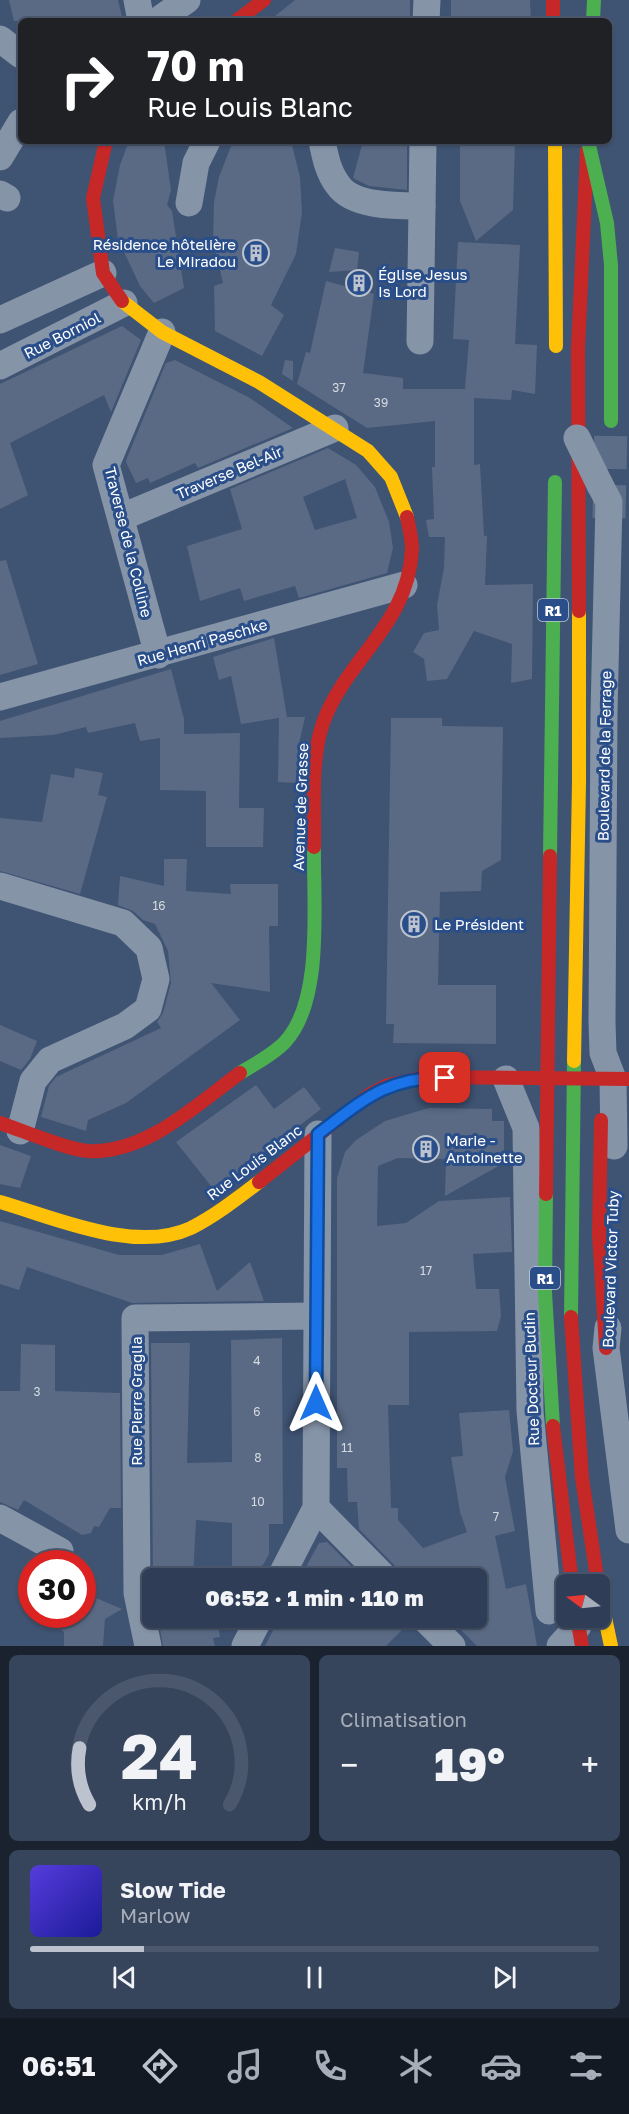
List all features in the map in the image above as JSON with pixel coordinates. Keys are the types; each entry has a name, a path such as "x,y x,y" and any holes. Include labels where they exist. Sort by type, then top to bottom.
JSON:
{"main road":[{"path":"240,18 264,0"},
{"path":"553,0 553,18"},
{"path":"593,18 594,0"},
{"name":"Avenue de Grasse","path":"10,1127 86,1151 118,1149 152,1136 285,1042 303,1014 312,985 316,752 323,723 337,693 391,620 404,585 412,549 407,517 391,477 368,451 259,382 162,332 123,303 103,273 93,198 105,144"},
{"path":"555,144 556,362"},
{"name":"R1","path":"587,144 580,263 577,438 579,782 571,1204 573,1374 582,1478 596,1574"},
{"path":"588,144 607,223 611,265 611,421"},
{"name":"R1","path":"555,467 545,1281 547,1351 557,1478 571,1574"},
{"name":"Rue Louis Blanc","path":"0,1202 120,1236 157,1237 190,1228 236,1200 369,1095 388,1085 425,1077 621,1079"},
{"path":"601,1120 598,1214 600,1296 606,1348"},
{"path":"607,1628 611,1646"}],"street":[{"path":"137,0 140,18"},
{"path":"161,18 187,0"},
{"path":"426,18 427,0"},
{"path":"0,39 18,53"},
{"path":"0,157 18,127"},
{"path":"189,203 196,163 206,144"},
{"path":"323,144 329,168 339,187 377,204 422,206"},
{"path":"420,341 423,144"},
{"path":"0,320 103,273"},
{"name":"Rue Borniol","path":"0,366 123,303"},
{"name":"Traverse de la Colline","path":"158,655 106,465 162,332"},
{"name":"Traverse Bel-Air","path":"122,517 334,428"},
{"name":"Boulevard de la Ferrage","path":"577,438 609,502 602,1022 603,1053 621,1079"},
{"name":"Rue Henri Paschke","path":"0,697 404,585"},
{"path":"0,886 123,923 149,948 156,979 148,1009 125,1026 50,1060 33,1081 10,1127"},
{"name":"Rue Docteur Budin","path":"506,1079 526,1128 530,1411 549,1611"},
{"name":"Boulevard Victor Tuby","path":"621,1079 612,1277 606,1348 627,1512"},
{"path":"285,1568 316,1508 315,1316 318,1134"},
{"name":"Rue Pierre Graglia","path":"148,1646 137,1593 135,1318 315,1316"},
{"path":"316,1508 375,1568"},
{"path":"0,1518 58,1550"},
{"path":"245,1646 254,1628"},
{"path":"434,1628 452,1646"},
{"path":"560,1646 579,1630"}],"building":[{"path":"9,0 118,0 122,18 18,18 18,21 14,21"},
{"path":"295,0 410,0 410,18 273,18"},
{"path":"451,0 530,0 531,18 451,18"},
{"path":"128,144 164,144 171,190 167,205 172,211 184,288 154,303 140,286 118,239 113,201 120,165"},
{"name":"Résidence hôtelière Le Miradou","path":"232,144 292,144 300,177 302,212 296,254 271,305 284,315 262,356 215,331 214,286 223,283 213,240 214,202 219,177"},
{"path":"362,144 407,144 407,190 369,186 353,178"},
{"path":"460,144 515,144 513,210 476,241 460,201"},
{"path":"458,242 520,245 515,344 537,345 535,394 512,390 511,400 474,398 474,465 480,464 484,536 487,536 485,585 533,584 532,679 511,683 512,644 474,631 447,679 427,681 424,659 413,652 424,633 439,630 437,605 444,568 445,537 429,537 426,520 434,519 432,467 435,467 435,421 367,428 297,384 306,352 310,353 326,281 374,294 363,373 403,378 403,389 465,389 469,340 453,339"},
{"path":"335,248 359,252 357,270 329,272"},
{"path":"122,326 141,340 111,412 104,395 10,443 28,495 0,509 0,384"},
{"path":"175,360 250,398 293,428 198,468 195,463 150,483 148,478 136,483 126,462 127,458 166,363"},
{"path":"285,360 293,361 293,381 282,374"},
{"path":"328,448 356,465 375,487 389,522 393,548 387,573 299,598 295,586 244,601 240,588 200,601 187,546 242,529 230,489","holes":["345,479 357,518 315,530 303,497"]},
{"path":"6,560 38,664 0,675 0,561"},
{"path":"274,638 287,717 305,717 298,748 297,783 278,782 279,718 241,724 231,676 219,680 213,657"},
{"path":"171,669 184,719 184,734 240,733 239,808 264,808 263,847 206,847 206,791 160,790 160,738 140,741 135,723 88,733 86,727 53,735 0,738 0,721"},
{"name":"Le Président","path":"391,718 442,718 442,726 503,727 501,860 482,871 481,891 440,892 438,985 496,985 496,1044 393,1043 394,1024 386,1024"},
{"path":"75,768 103,773 98,795 107,797 80,894 0,871 0,818 42,822 51,774 74,778"},
{"path":"164,859 187,859 186,891 231,894 230,884 278,884 278,926 269,926 270,992 211,983 240,1020 126,1103 88,1120 86,1131 41,1117 49,1086 56,1077 161,1028 157,1022 163,1013 171,983 168,951 155,924 143,920 133,911 118,905 120,876 164,886"},
{"path":"0,1025 37,1041 30,1059 21,1070 0,1061"},
{"path":"256,1085 274,1109 304,1087 321,1109 215,1191 176,1142"},
{"path":"429,1108 492,1109 492,1121 504,1121 504,1163 445,1196 446,1159 398,1158 378,1166 377,1226 406,1223 439,1201 510,1197 512,1252 473,1254 476,1289 499,1289 501,1316 497,1331 409,1332 409,1405 388,1405 391,1508 398,1508 398,1520 423,1548 467,1532 460,1512 451,1457 463,1456 459,1413 509,1410 513,1451 505,1477 515,1531 495,1536 506,1589 526,1584 537,1646 477,1646 459,1628 487,1628 487,1568 396,1568 359,1529 357,1502 348,1502 347,1468 337,1468 337,1178 345,1152 356,1140 385,1121"},
{"path":"0,1145 31,1156 20,1188 0,1184"},
{"path":"0,1221 119,1255 162,1255 200,1244 217,1291 250,1262 264,1301 132,1303 27,1267 19,1290 0,1284"},
{"path":"282,1338 283,1524 269,1524 269,1554 263,1565 255,1568 232,1568 232,1523 196,1520 194,1568 153,1568 151,1343 190,1343 187,1463 232,1462 231,1340"},
{"path":"21,1344 55,1345 55,1391 120,1393 121,1508 110,1508 99,1527 94,1526 91,1533 82,1535 24,1500 18,1510 0,1502 0,1391 20,1391"},
{"path":"327,1542 353,1568 305,1568 319,1543"},
{"path":"96,1598 122,1609 105,1619 103,1646 64,1646 64,1632 60,1628 96,1628"},
{"path":"160,1628 219,1628 220,1637 213,1638 215,1646 163,1646"},
{"path":"274,1628 404,1628 386,1646 265,1646"}],"tunnel":[{"path":"609,518 611,421"}],"traffic: fast":[{"path":"593,18 594,0"},
{"path":"589,144 607,223 611,265 611,421"},
{"path":"550,856 555,482"},
{"path":"240,1073 270,1055 285,1042 297,1024 306,1002 314,949 314,847"},
{"path":"571,1317 574,1061"},
{"path":"546,1194 545,1292 553,1426"}],"traffic: slow":[{"path":"555,144 556,346"},
{"path":"122,301 162,332 259,382 368,451 391,477 407,517"},
{"path":"574,1061 579,782 579,611"},
{"path":"0,1202 96,1231 145,1237 169,1235 191,1228 218,1212 259,1182"},
{"path":"607,1628 611,1646"}],"traffic: jam":[{"path":"240,18 264,0"},
{"path":"553,0 553,18"},
{"path":"105,144 93,198 103,273 122,301"},
{"path":"579,611 578,349 587,151"},
{"path":"314,847 316,753 323,723 346,680 375,641 400,599 408,576 412,549 407,517"},
{"path":"546,1194 550,856"},
{"path":"0,1123 79,1150 109,1150 130,1145 169,1125 240,1073"},
{"path":"259,1182 369,1095 388,1085 425,1077 629,1079"},
{"path":"601,1120 599,1234 606,1348"},
{"path":"571,1317 582,1478 596,1574"},
{"path":"553,1426 571,1574"},
{"path":"579,1628 582,1646"}],"place":[{"name":"Résidence hôtelière Le Miradou","path":"256,253"},
{"name":"Église Jesus Is Lord","path":"359,283"},
{"name":"Le Président","path":"414,924"},
{"name":"Marie - Antoinette","path":"426,1149"}],"route":[{"path":"316,1403 318,1134 369,1095 388,1085 425,1077 445,1078"}]}
